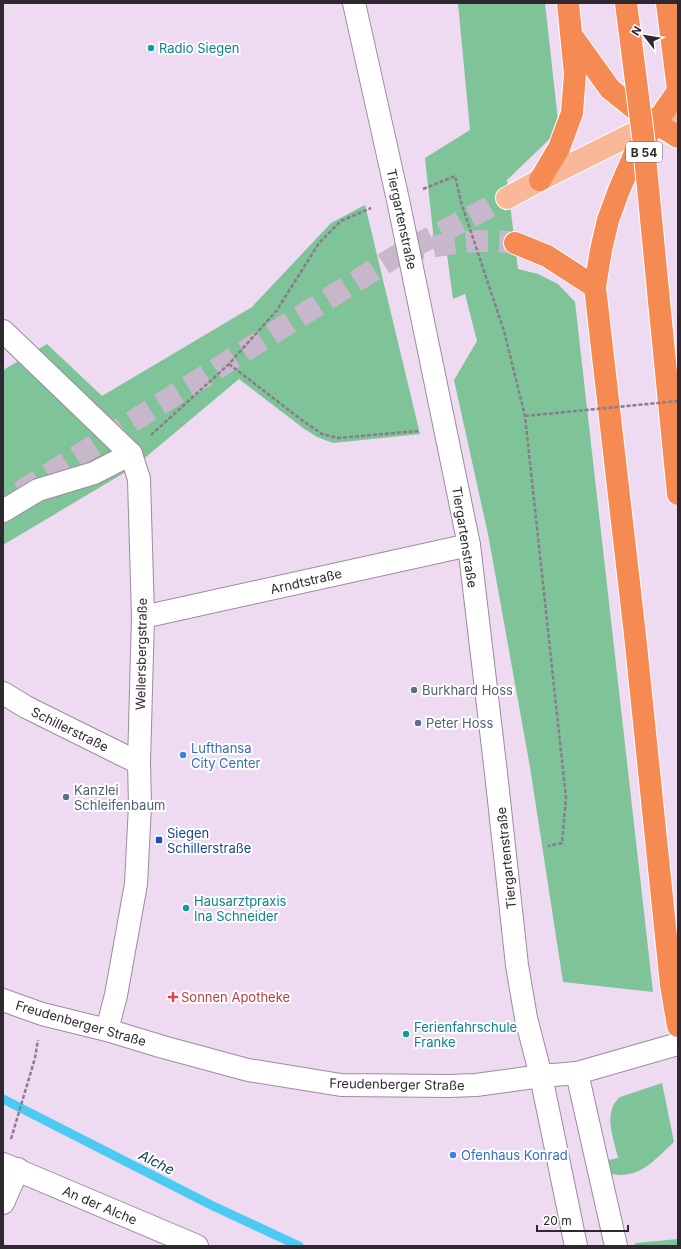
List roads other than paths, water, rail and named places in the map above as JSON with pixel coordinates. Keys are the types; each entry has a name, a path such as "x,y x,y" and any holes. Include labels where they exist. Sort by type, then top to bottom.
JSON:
{"highway":[{"path":"540,180 559,148 572,113 575,74 568,3"},
{"name":"B 54","path":"626,3 643,136 678,494"},
{"path":"668,3 678,90 635,153 619,190 608,220 595,287 636,643 671,985 678,1026"},
{"path":"572,36 610,88 640,112 678,137"},
{"path":"515,243 547,256 595,287"}],"main road":[{"path":"507,198 656,122 678,105"},
{"path":"656,122 678,117"}],"street":[{"name":"Tiergartenstraße","path":"354,3 398,200 469,545 517,965 526,1018 541,1076 576,1246"},
{"name":"Wellersbergstraße","path":"3,331 131,454 139,479 144,617 138,763 140,805 136,884 116,995 107,1030"},
{"path":"3,511 38,490 94,473 131,454"},
{"name":"Arndtstraße","path":"144,617 469,545"},
{"name":"Schillerstraße","path":"3,693 26,707 138,763"},
{"name":"Freudenberger Straße","path":"3,1000 42,1014 107,1030 248,1070 341,1085 476,1085 541,1076 577,1073 678,1044"},
{"path":"577,1073 616,1246"},
{"path":"3,1203 10,1167"},
{"name":"An der Alche","path":"10,1167 197,1246"}],"waterway":[{"name":"Alche","path":"3,1099 211,1205 299,1246"}],"tunnel":[{"path":"20,492 401,253 507,198"},
{"path":"401,253 472,241 501,241 515,243"}],"place":[{"name":"Radio Siegen","path":"151,48"},
{"name":"Burkhard Hoss","path":"414,690"},
{"name":"Peter Hoss","path":"418,723"},
{"name":"Lufthansa City Center","path":"183,755"},
{"name":"Kanzlei Schleifenbaum","path":"66,797"},
{"name":"Siegen Schillerstraße","path":"159,840"},
{"name":"Hausarztpraxis Ina Schneider","path":"186,908"},
{"name":"Sonnen Apotheke","path":"173,997"},
{"name":"Ferienfahrschule Franke","path":"406,1034"},
{"name":"Ofenhaus Konrad","path":"453,1155"}]}
